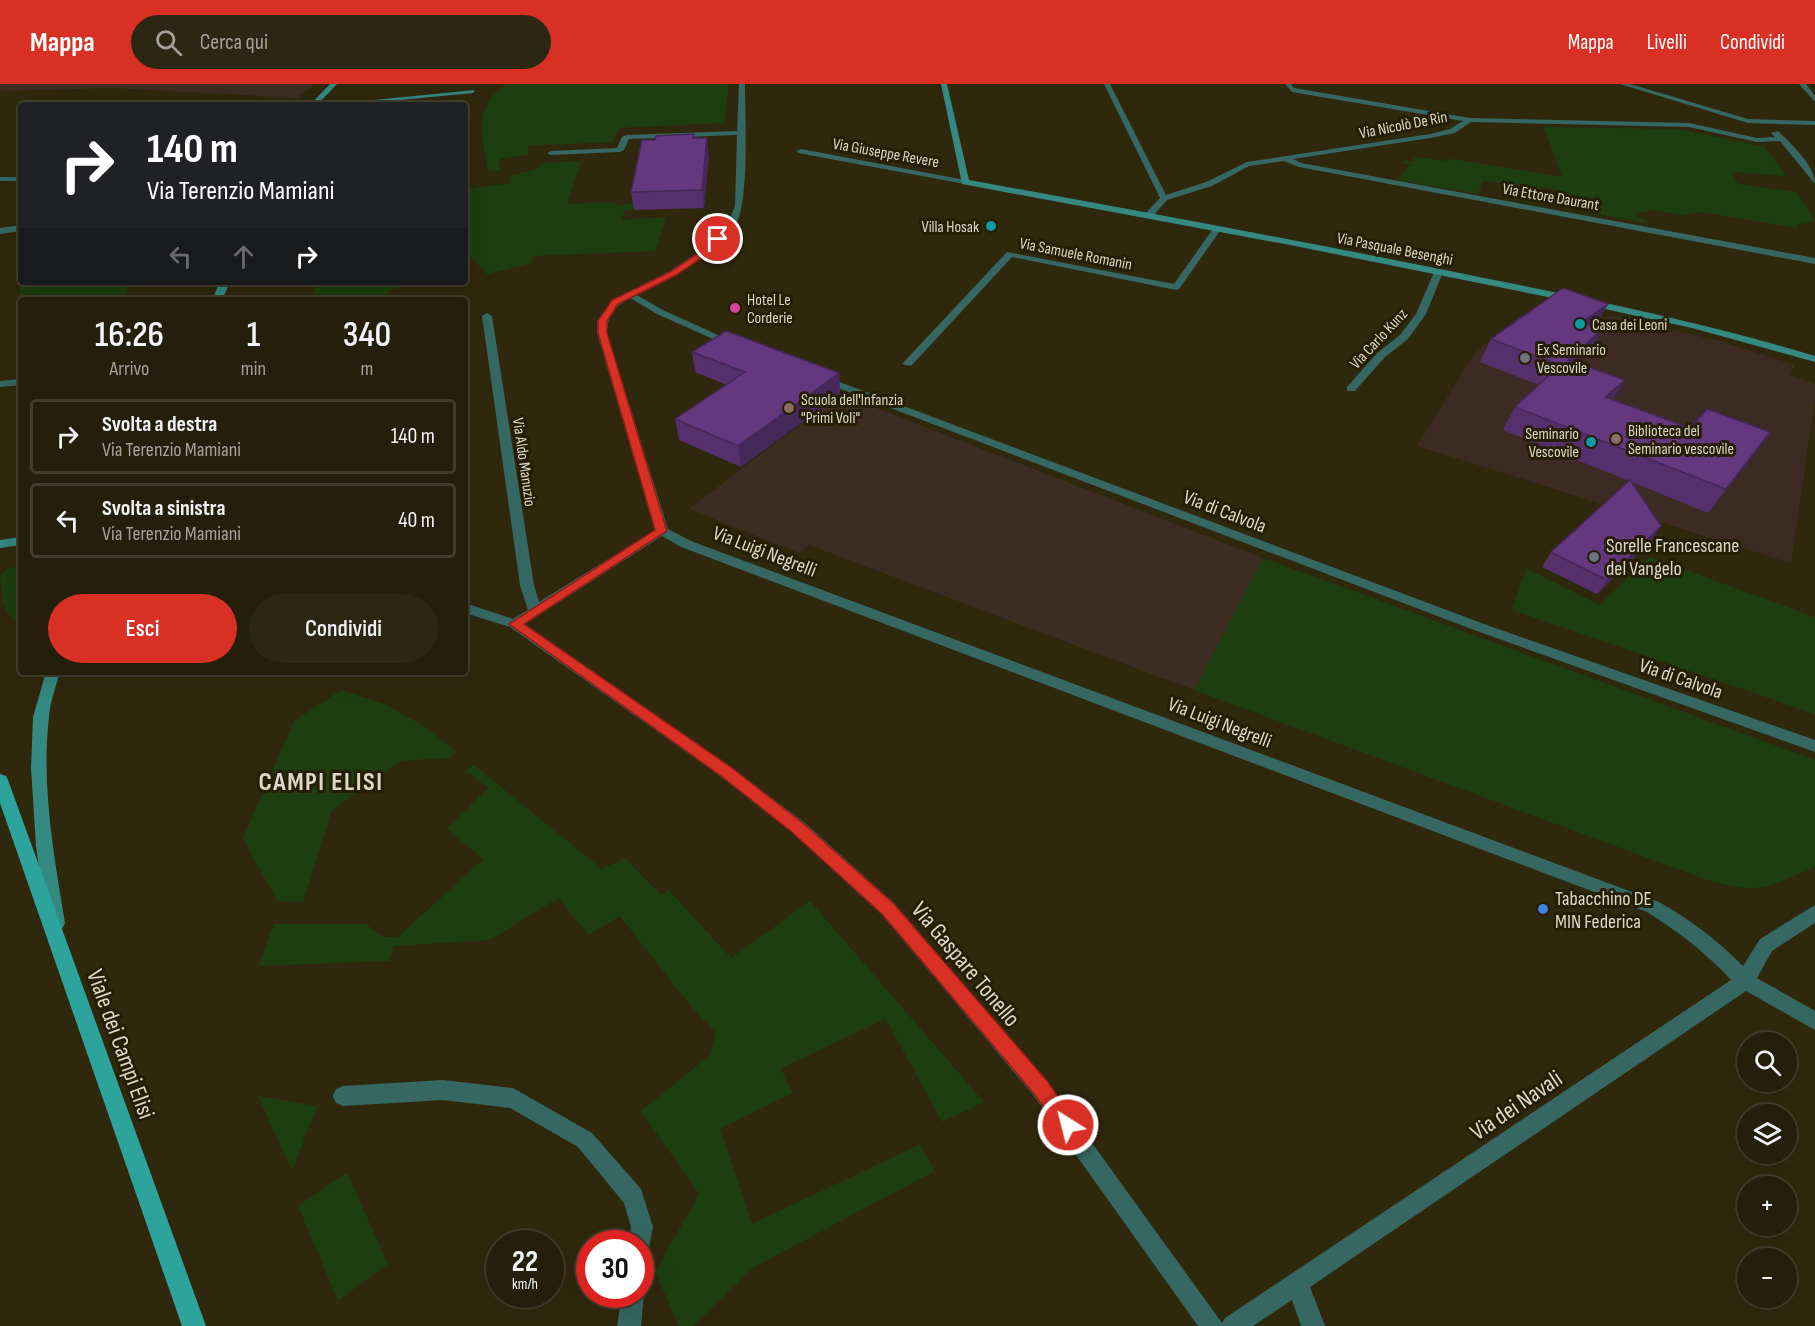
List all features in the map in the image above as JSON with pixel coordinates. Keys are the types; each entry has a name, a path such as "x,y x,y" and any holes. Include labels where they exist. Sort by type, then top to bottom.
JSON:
{"main road":[{"name":"Viale dei Campi Elisi","path":"0,780 194,1326"}],"street":[{"path":"316,102 334,84"},
{"path":"515,624 662,531 602,333 602,321 615,302 673,273 706,251 730,227 739,206 742,84"},
{"path":"944,84 965,182"},
{"path":"1107,84 1164,198 1149,215"},
{"path":"1623,84 1726,116 1764,122 1815,123"},
{"path":"1803,84 1815,100"},
{"path":"468,98 481,86"},
{"path":"1290,87 1470,120"},
{"path":"393,102 473,91"},
{"name":"Via Nicolò De Rin","path":"1164,198 1209,184 1247,164 1430,136 1452,131 1470,120 1689,125 1757,140 1782,139"},
{"path":"1764,122 1782,139 1815,182"},
{"path":"551,153 620,150 626,137 741,133"},
{"name":"Via Giuseppe Revere","path":"801,151 965,182"},
{"name":"Via Ettore Daurant","path":"1283,157 1299,165 1815,261"},
{"path":"0,179 18,179"},
{"name":"Via Pasquale Besenghi","path":"965,182 1218,228 1438,272 1725,334 1815,358"},
{"path":"0,231 18,228"},
{"name":"Via Samuele Romanin","path":"907,364 1010,254 1176,287 1218,228"},
{"name":"Via Carlo Kunz","path":"1351,389 1381,355 1404,337 1421,314 1438,272"},
{"path":"629,294 660,312 752,352"},
{"name":"Via Aldo Manuzio","path":"487,316 527,585 535,611"},
{"name":"Via di Calvola","path":"808,373 1468,623 1815,746"},
{"path":"0,384 18,382"},
{"name":"Via Luigi Negrelli","path":"662,531 686,544 1653,907 1687,927 1715,950 1745,981 1815,1021"},
{"path":"0,544 18,541"},
{"name":"Via Gaspare Tonello","path":"468,609 515,624 726,772 799,828 888,909 1041,1089 1212,1326"},
{"path":"52,675 41,715 39,790 47,866 60,949"},
{"name":"Via dei Navali","path":"1233,1326 1745,981 1766,945 1815,913"},
{"path":"343,1095 443,1090 513,1098 585,1140 633,1197 642,1230"},
{"path":"1297,1283 1313,1326"},
{"path":"629,1326 631,1308"}],"shaded area":[{"path":"0,84 315,84 297,98 112,88 6,91 0,90"},
{"path":"1610,315 1719,341 1795,365 1790,376 1815,384 1815,399 1791,563 1417,446 1474,354 1520,316 1579,338"},
{"path":"840,394 1263,558 1194,690 809,545 799,553 689,509"}],"green space":[{"path":"506,84 729,84 724,123 619,128 612,142 528,146 528,155 499,159 500,170 488,172 482,134 484,113 495,93"},
{"path":"1544,127 1678,129 1765,147 1786,176 1732,172 1738,184 1797,192 1815,221 1797,225 1797,228 1702,212 1682,215 1652,210 1634,214 1651,224 1591,213 1591,208 1570,195 1562,194 1563,191 1542,187 1536,193 1532,193 1530,202 1522,201 1526,186 1483,181 1478,194 1398,180 1410,164 1402,163 1404,160 1412,162 1415,157 1442,161 1452,159 1562,177"},
{"path":"581,161 567,204 615,202 615,205 635,204 634,210 624,211 622,220 666,217 655,251 533,256 532,263 487,274 468,254 468,189 511,183 509,176 534,170 543,163"},
{"path":"30,285 131,285 124,297 20,297 20,287"},
{"path":"315,285 408,285 388,291 389,296 381,297 312,297"},
{"path":"1650,557 1815,617 1815,714 1512,610 1526,568 1599,605"},
{"path":"1263,558 1815,760 1815,867 1762,887 1739,887 1707,880 1194,690"},
{"path":"18,565 18,622 10,618 3,603 0,577 6,570"},
{"path":"341,690 382,703 424,726 457,752 448,758 401,761 332,810 303,902 277,901 243,838 294,721"},
{"path":"474,765 602,869 625,858 661,895 669,890 731,958 810,901 984,1102 942,1122 886,1019 781,1068 792,1093 720,1129 752,1224 920,1144 935,1171 754,1267 693,1326 679,1326 655,1272 699,1194 641,1111 710,1055 716,1032 693,1009 620,916 588,935 558,898 490,940 394,946 389,961 259,966 274,924 366,924 383,937 398,937 483,859 446,829 488,788 466,771"},
{"path":"258,1096 317,1106 292,1171"},
{"path":"347,1173 388,1264 338,1301 298,1206"}],"building":[{"path":"694,134 693,138 707,138 702,190 631,192 642,140 655,140 656,136"},
{"path":"1563,288 1608,304 1582,322 1603,329 1568,360 1625,380 1605,397 1690,428 1707,409 1770,432 1726,489 1515,407 1560,365 1491,339"},
{"path":"726,331 839,373 738,446 675,419 745,372 692,352"},
{"name":"Sorelle Francescane del Vangelo","path":"1630,480 1661,526 1607,580 1551,552"}],"place":[{"name":"Villa Hosak","path":"991,226"},
{"name":"Hotel Le Corderie","path":"735,308"},
{"name":"Casa dei Leoni","path":"1580,324"},
{"name":"Ex Seminario Vescovile","path":"1525,358"},
{"name":"Scuola dell'Infanzia \"Primi Voli\"","path":"789,408"},
{"name":"Biblioteca del Seminario vescovile","path":"1616,439"},
{"name":"Seminario Vescovile","path":"1591,442"},
{"name":"Sorelle Francescane del Vangelo","path":"1594,557"},
{"name":"Tabacchino DE MIN Federica","path":"1543,909"}],"district":[{"name":"CAMPI ELISI","path":"321,781"}],"route":[{"path":"718,239 706,251 673,273 615,302 602,321 602,333 662,531 515,624 726,772 799,828 888,909 1041,1089 1068,1125"}]}
